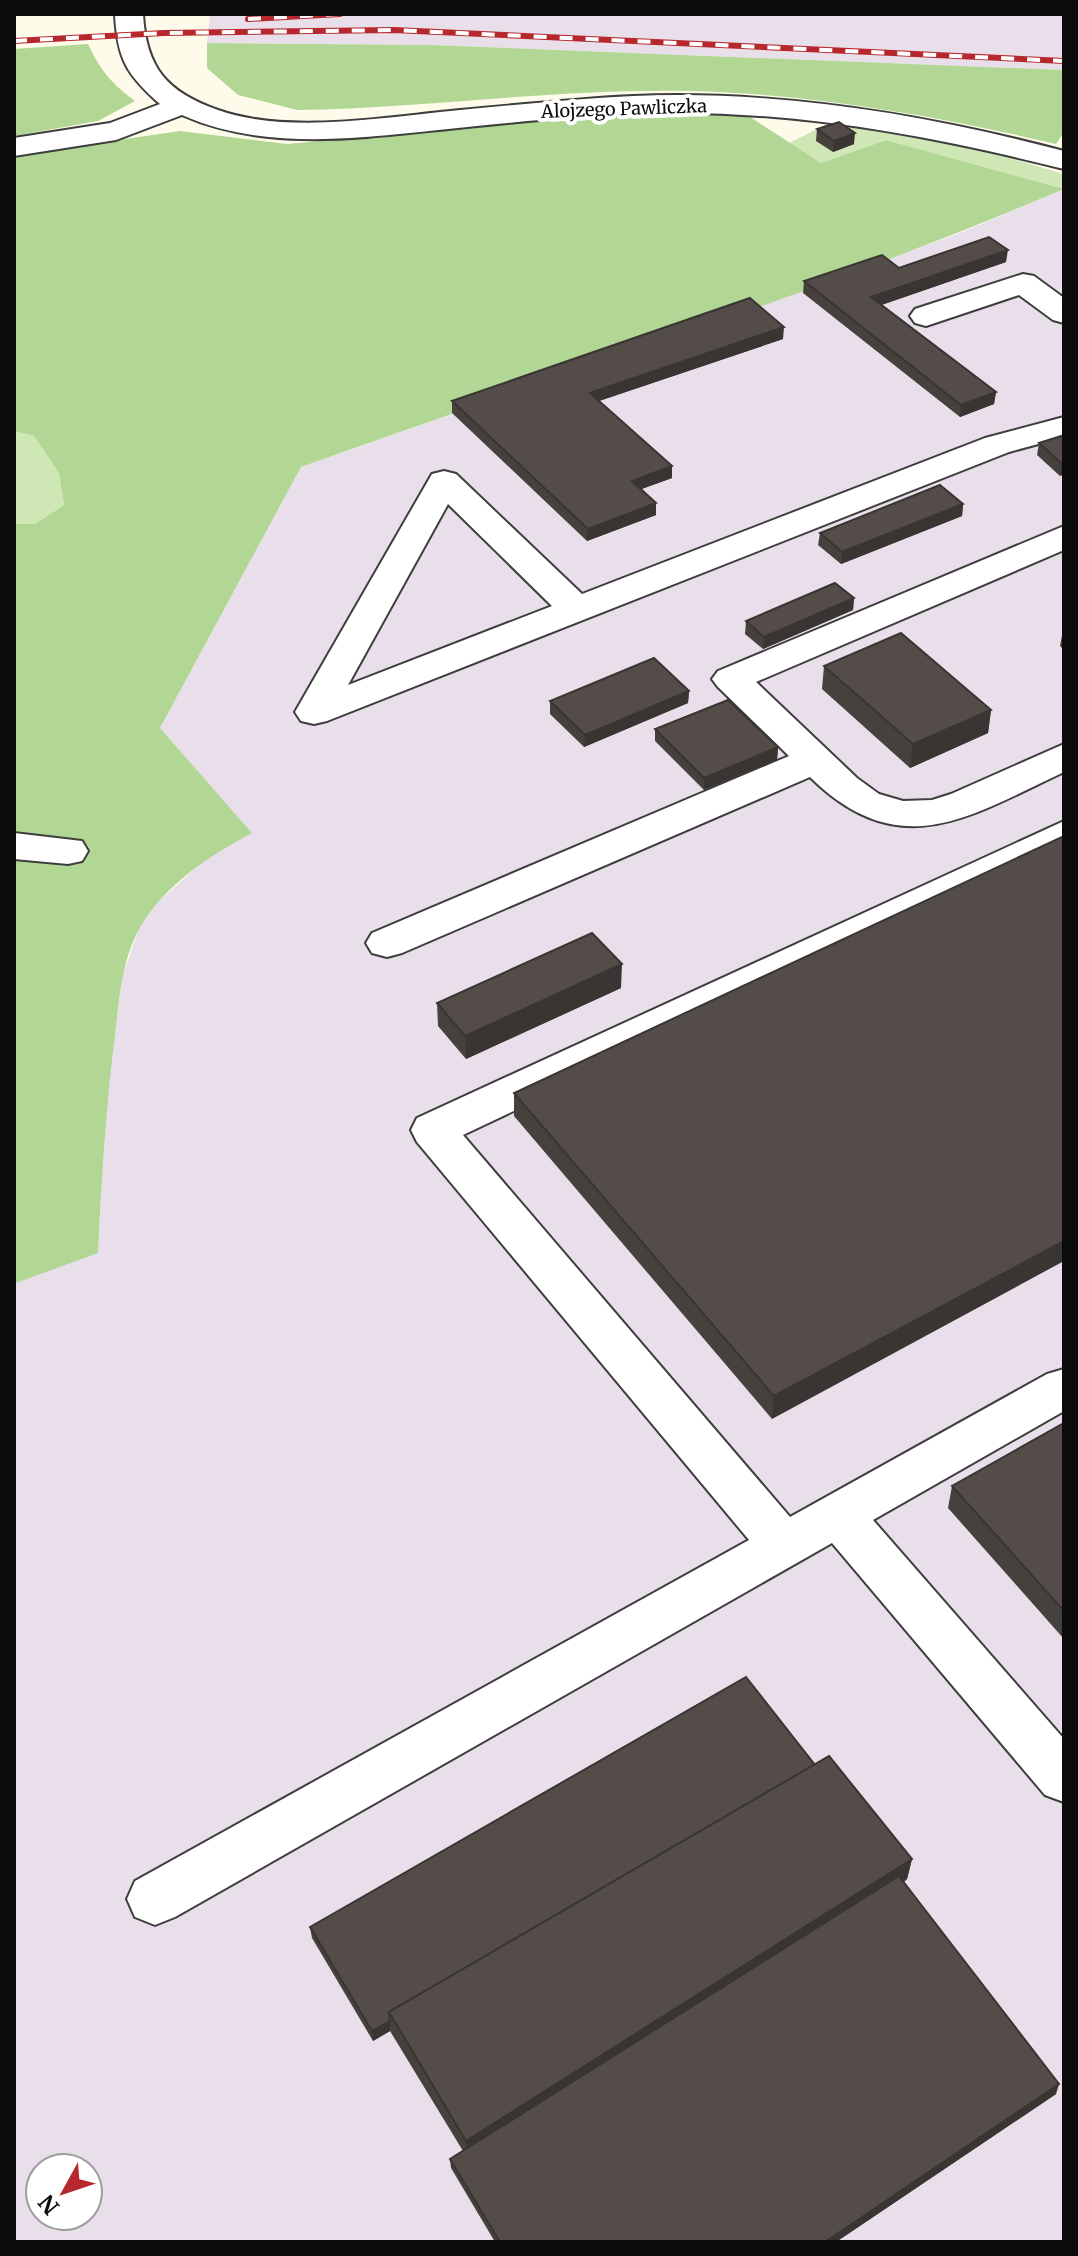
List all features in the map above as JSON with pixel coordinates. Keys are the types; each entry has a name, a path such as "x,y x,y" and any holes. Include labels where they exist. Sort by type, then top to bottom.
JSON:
{"street":[{"name":"Alojzego Pawliczka","path":"129,14 136,62 147,79 183,105 239,123 304,130 619,106 689,104 752,107 886,123 970,137 1064,160"},
{"path":"14,147 138,126 183,105"},
{"path":"926,316 1023,283 1064,313"},
{"path":"576,609 444,481 314,712 997,445 1064,427"},
{"path":"1064,537 731,679 843,787 865,803 902,814 923,814 965,803 1064,757"},
{"path":"387,943 815,760"},
{"path":"783,1545 433,1130 1064,834"},
{"path":"14,846 68,851"},
{"path":"155,1899 1064,1388"},
{"path":"838,1514 1064,1778"}],"shaded area":[{"path":"210,14 1064,14 1064,70 431,45 207,43"},
{"path":"1064,189 1064,2242 14,2242 16,1283 98,1252 108,1082 123,975 139,928 158,902 208,857 251,833 160,728 301,467 750,310 965,231"}],"green space":[{"path":"207,43 431,45 1064,70 1064,132 1056,144 874,108 783,97 690,91 592,92 297,110 238,95 207,68"},
{"path":"88,44 107,76 135,101 98,121 14,136 14,49"},
{"path":"645,115 747,115 821,163 886,140 1064,189 780,300 301,467 160,728 252,833 205,861 176,884 151,911 135,938 123,975 119,1001 105,1140 98,1253 16,1283 14,1348 14,524 35,524 64,505 59,473 34,436 14,431 14,155 180,131 287,144 538,121"},
{"path":"829,123 978,149 1064,174 1064,189 886,140 821,163 789,143"},
{"path":"14,431 34,436 59,473 64,505 35,524 14,524"}],"building":[{"path":"839,122 855,133 834,141 817,129"},
{"path":"989,237 1008,250 871,297 996,392 961,405 804,281 882,255 899,268"},
{"path":"750,298 784,327 590,393 672,466 632,481 656,503 588,529 452,401"},
{"path":"1064,435 1064,463 1062,464 1039,443"},
{"path":"940,485 963,504 842,552 820,533"},
{"path":"835,583 854,598 764,637 746,621"},
{"path":"901,633 991,710 913,744 824,666"},
{"path":"654,658 689,691 585,735 550,701"},
{"path":"728,700 778,747 704,778 655,729"},
{"path":"1064,836 1064,1241 774,1396 514,1093"},
{"path":"592,933 622,964 465,1036 437,1003"},
{"path":"1064,1423 1064,1611 952,1486"},
{"path":"746,1677 815,1765 389,2012 390,2021 372,2031 310,1927"},
{"path":"829,1756 912,1859 466,2141 389,2012"},
{"path":"899,1876 1059,2084 825,2242 500,2242 450,2159"}],"railway":[{"path":"248,19 340,14"},
{"path":"14,41 164,33 394,30 1064,61"}]}
